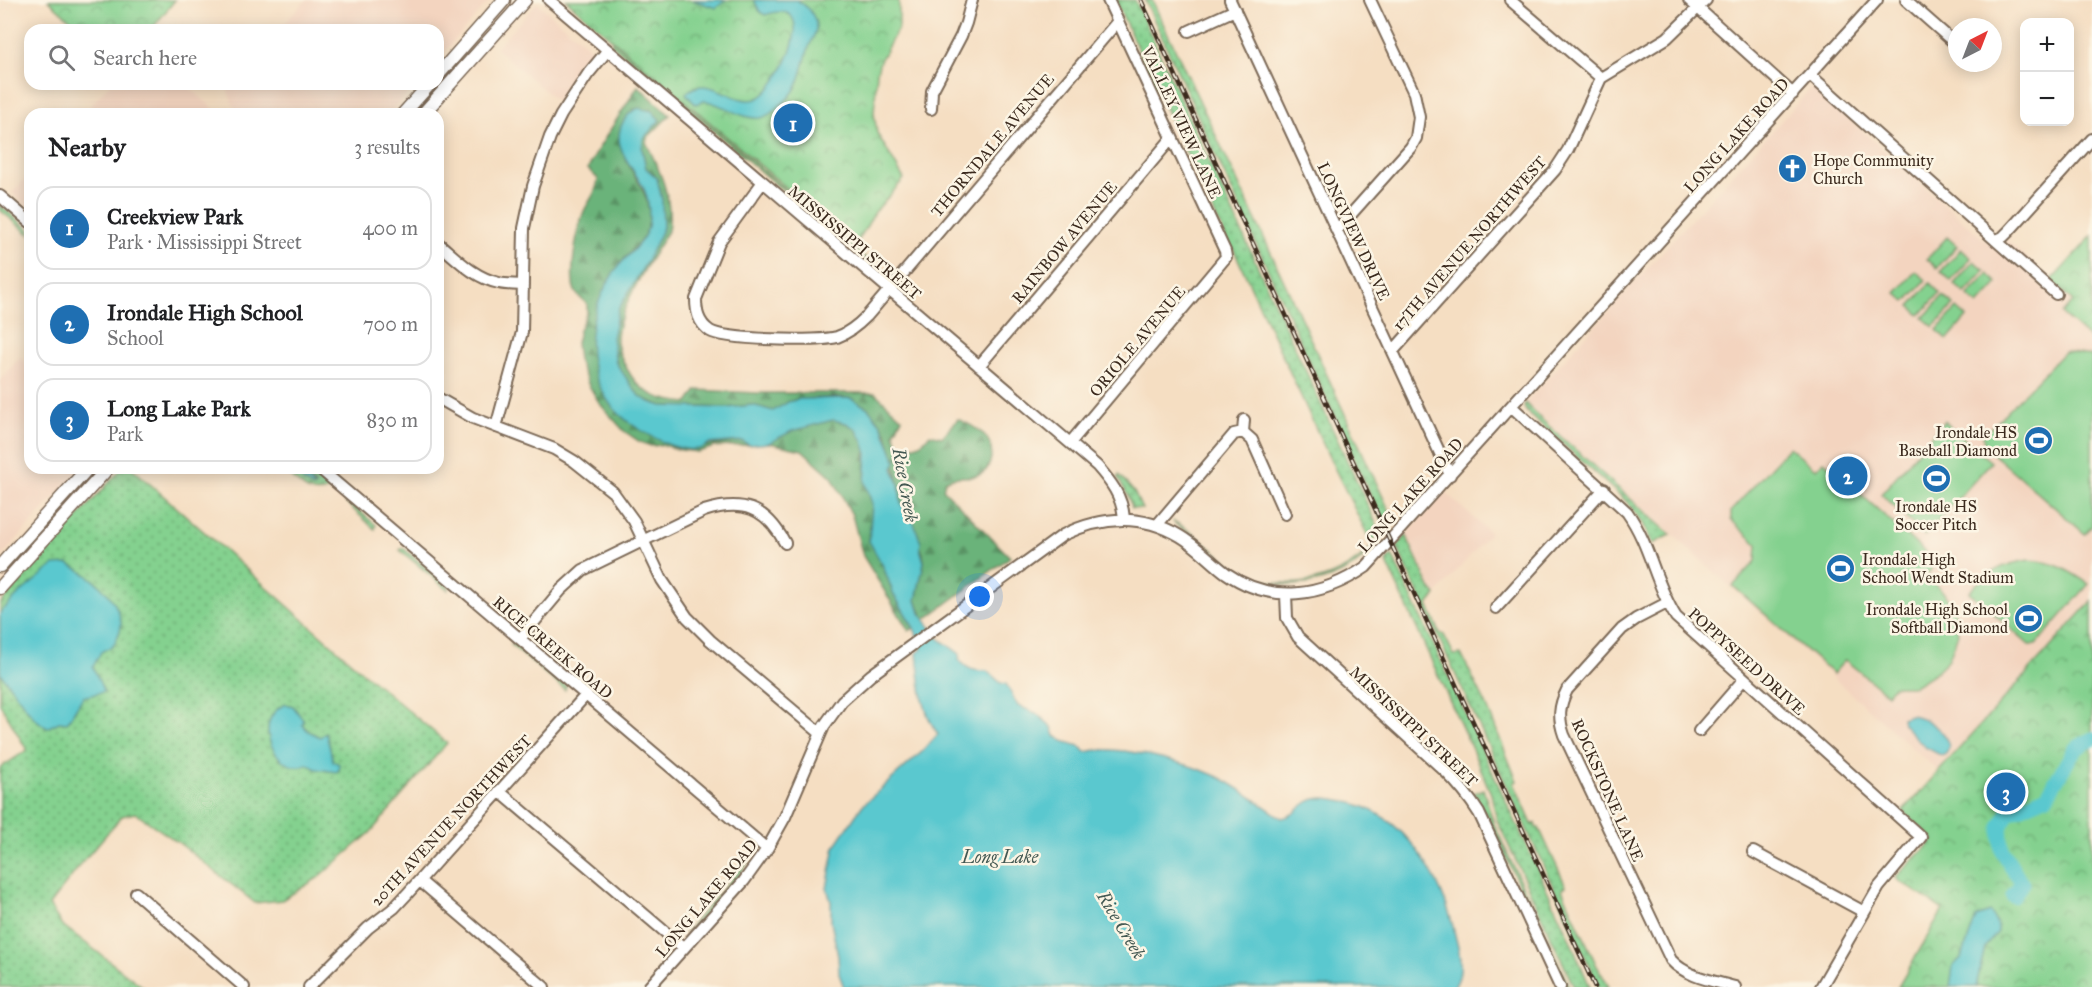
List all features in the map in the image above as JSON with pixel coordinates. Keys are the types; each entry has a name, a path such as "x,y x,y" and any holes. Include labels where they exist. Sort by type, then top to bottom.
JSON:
{"main road":[{"path":"444,68 504,0"},
{"path":"428,108 525,0"},
{"path":"408,108 425,90"},
{"path":"0,566 83,474"},
{"path":"0,588 103,474"}],"street":[{"name":"MISSISSIPPI STREET","path":"549,0 1096,466 1111,482 1120,498 1125,518"},
{"path":"931,109 932,91 961,36 972,0"},
{"name":"VALLEY VIEW LANE","path":"1108,0 1226,257"},
{"path":"1337,230 1411,147 1418,128 1418,108 1414,93 1370,0"},
{"path":"1510,0 1601,78 1667,38 1702,4"},
{"path":"1689,0 1702,4 1793,94"},
{"name":"LONG LAKE ROAD","path":"649,987 744,881 767,849 785,817 820,733 831,714 852,691 939,624 1063,535 1080,526 1125,518 1158,525 1186,540 1217,566 1241,582 1255,588 1286,594 1305,593 1331,587 1366,567 1877,0"},
{"path":"1906,0 1948,37"},
{"path":"1189,31 1232,5"},
{"name":"LONGVIEW DRIVE","path":"1232,5 1450,475"},
{"name":"THORNDALE AVENUE","path":"762,183 725,231 696,298 698,317 705,327 718,335 727,336 825,339 849,332 858,325 1118,21"},
{"path":"496,427 522,332 524,228 533,186 561,115 588,74 607,51"},
{"path":"1810,75 2056,294"},
{"name":"17TH AVENUE NORTHWEST","path":"1393,351 1555,170 1576,135 1601,78"},
{"name":"RAINBOW AVENUE","path":"979,366 1172,138"},
{"path":"1996,240 2009,231 2092,139"},
{"path":"0,196 24,217"},
{"path":"444,248 467,268 488,280 523,285"},
{"name":"ORIOLE AVENUE","path":"1070,443 1226,257"},
{"path":"444,402 496,427 530,439 574,461 613,492 634,521 662,580 687,617 710,640 820,733"},
{"name":"POPPYSEED DRIVE","path":"1511,406 1628,512 1647,547 1658,585 1667,603 1685,627 1921,837 1879,887 1864,912"},
{"path":"1243,432 1244,420"},
{"path":"1243,432 1252,440 1285,514"},
{"path":"1158,525 1234,434 1243,432"},
{"name":"RICE CREEK ROAD","path":"326,474 767,849"},
{"path":"1496,608 1604,489"},
{"path":"520,639 561,590 583,570 704,511 721,505 731,505 762,514 779,531 785,543"},
{"name":"MISSISSIPPI STREET","path":"1286,594 1287,618 1298,637 1445,771 1470,799 1479,813 1560,987"},
{"name":"ROCKSTONE LANE","path":"1667,603 1635,619 1612,639 1567,690 1562,699 1559,717 1564,735 1671,960 1684,970 1730,986"},
{"path":"1699,731 1744,679"},
{"name":"20TH AVENUE NORTHWEST","path":"309,987 368,928 394,908 420,881 586,695"},
{"path":"499,791 684,948"},
{"path":"1753,852 1864,912 1821,987"},
{"path":"420,881 544,987"},
{"path":"136,893 244,987"}],"shaded area":[{"path":"306,0 490,0 444,52 444,24 284,24"},
{"path":"537,3 594,51 594,56 560,104 496,48"},
{"path":"1810,89 1818,91 1988,243 1999,245 2008,241 2073,301 2062,314 2092,341 2092,601 1939,772 1525,403"},
{"path":"105,90 192,90 213,108 88,108"},
{"path":"411,90 394,108 235,108 228,91"},
{"path":"24,180 24,204 12,193"},
{"path":"20,357 24,361 24,474 76,474 0,558 0,380"},
{"path":"1445,492 1490,533 1436,595 1430,588 1406,535"}],"green space":[{"path":"48,0 175,0 156,24 75,24"},
{"path":"566,0 899,0 899,27 880,61 877,72 874,113 877,133 904,179 875,212 855,246"},
{"path":"1115,0 1135,0 1380,532 1371,542 1328,455"},
{"path":"1145,0 1152,0 1393,519 1385,527"},
{"path":"612,41 836,233 834,234 611,44"},
{"path":"638,86 670,115 648,137 646,142 664,185 669,219 668,231 636,286 622,316 617,343 627,369 637,383 650,393 664,399 688,403 697,390 757,393 875,393 902,418 894,433 899,446 917,445 930,434 942,437 958,419 982,433 987,438 991,450 991,460 987,469 977,476 945,481 943,489 1010,557 924,620 916,600 924,562 923,554 908,514 901,504 899,484 887,434 868,408 851,398 836,397 799,399 788,402 773,411 752,405 727,408 662,406 641,398 620,372 613,351 612,338 618,310 647,261 663,227 662,200 657,178 646,168 641,143 646,134 660,121 634,109 623,123 620,137 622,150 648,203 648,226 641,240 611,277 591,326 639,429 665,443 706,446 742,441 749,445 714,447 698,452 662,445 651,446 640,442 624,431 600,404 588,384 578,360 576,343 587,312 587,304 575,291 573,274 580,226 598,179 588,169"},
{"path":"0,205 24,225 24,230 0,210"},
{"path":"841,236 886,276 887,277 840,239"},
{"path":"2092,236 2092,341 2062,314 2073,301 2051,281"},
{"path":"1947,237 1957,246 1937,268 1927,259"},
{"path":"1961,249 1971,258 1951,281 1941,271"},
{"path":"1974,261 1985,271 1965,293 1954,284"},
{"path":"1916,271 1926,280 1906,302 1896,293"},
{"path":"1988,274 1998,283 1978,305 1968,296"},
{"path":"1930,283 1940,293 1920,315 1910,306"},
{"path":"1943,296 1954,305 1934,327 1923,318"},
{"path":"1957,308 1967,317 1947,340 1937,330"},
{"name":"Irondale HS Baseball Diamond","path":"2064,352 2092,356 2092,526 2085,534 1984,446 1983,436"},
{"path":"1525,403 1671,535 1652,544 1643,523 1626,501 1526,411"},
{"path":"833,420 846,423 856,429 866,447 865,482 872,504 869,541 883,566 894,595 914,628 909,631 863,556 852,515 832,477 802,450 769,443 792,430"},
{"name":"Irondale HS Soccer Pitch","path":"1944,421 1991,462 1925,536 1881,494"},
{"name":"Irondale High School Wendt Stadium","path":"1789,447 1814,468 1824,461 1937,563 1926,575 1944,593 1955,613 1958,634 1949,659 1936,672 1914,686 1894,686 1887,694 1845,660 1833,674 1733,586 1756,561 1757,544 1731,520 1731,511"},
{"path":"117,474 139,474 359,669 447,743 370,833 318,878 282,900 255,903 179,843 135,813 122,816 49,905 61,924 143,987 0,987 0,768 27,750 0,704 0,604"},
{"path":"288,474 296,474 313,488 315,485 303,474 316,474 329,485 332,491 328,489 321,492 309,491"},
{"path":"1119,475 1134,492 1142,509 1132,508 1118,478"},
{"path":"344,501 350,503 376,525 375,529"},
{"path":"1173,521 1247,574 1227,563"},
{"path":"1406,535 1430,588 1436,595 1428,605 1440,633 1444,635 1454,655 1461,654 1486,704 1517,781 1514,783 1532,824 1535,823 1536,828 1539,828 1566,886 1562,889 1609,987 1599,987 1397,547"},
{"path":"403,548 449,587 448,590 400,550"},
{"path":"1373,548 1355,565 1335,576 1301,584 1269,583 1247,574 1284,583 1303,582 1340,571"},
{"path":"1392,555 1590,987 1574,987 1497,820 1491,794 1475,756 1386,561"},
{"name":"Irondale High School Softball Diamond","path":"2030,560 2061,568 2089,584 2036,645 2029,645 1969,592 1982,579 1997,570 2012,563"},
{"path":"2092,601 2092,987 1898,987 1943,910 1895,878 1934,840 1903,811"},
{"path":"515,643 566,686 565,690 511,645"},
{"path":"1483,789 1494,824 1569,987 1565,987 1492,826 1474,793"},
{"path":"751,856 741,873 722,896 685,933"}],"water":[{"path":"692,0 726,0 716,8"},
{"path":"754,0 797,0 808,8 814,17 815,32 793,93 769,115 761,118 746,116 709,102 695,104 686,93 703,86 738,98 756,99 765,93 783,68 790,52 795,24 790,15 779,12 765,15 760,12"},
{"name":"Long Lake","path":"639,108 652,111 660,120 643,139 642,149 646,168 657,178 662,200 663,227 647,261 618,310 612,338 616,363 635,391 642,398 662,406 727,408 752,405 773,411 788,402 799,399 851,398 868,408 881,424 896,461 893,468 899,484 901,504 914,523 921,543 924,562 916,600 920,613 937,637 960,654 959,659 965,666 978,671 987,671 1001,683 1006,684 1018,706 1036,713 1052,727 1055,736 1079,746 1086,752 1115,750 1133,752 1203,771 1242,790 1282,818 1292,815 1314,799 1324,798 1366,808 1386,820 1404,835 1419,853 1442,895 1460,957 1459,976 1454,987 844,987 839,974 831,922 831,902 827,888 835,846 862,806 923,751 938,734 928,716 922,695 917,653 922,649 914,628 894,595 883,566 869,541 872,504 865,482 867,454 856,429 846,423 833,420 792,431 769,443 749,445 742,441 708,444 698,449 685,449 661,441 627,421 610,404 600,388 591,354 593,321 598,304 614,272 642,240 648,225 649,209 645,192 624,156 619,138 625,119"},
{"path":"295,474 303,474 315,487 311,487"},
{"path":"68,564 94,580 109,595 119,612 121,628 114,645 101,652 93,667 104,692 83,697 67,723 59,722 47,728 34,718 0,673 0,613 54,565"},
{"path":"285,704 293,706 308,731 320,737 326,733 333,761 339,764 339,770 336,772 316,769 307,764 297,767 287,764 279,757 268,735 269,724 274,713"},
{"path":"1910,715 1929,722 1945,736 1949,748 1946,754 1942,756 1925,747 1903,724 1902,718"},
{"path":"1990,912 1998,926 1998,932 1985,947 1976,987 1950,987 1953,966 1962,957 1976,917"}],"waterway":[{"name":"Rice Creek","path":"2013,896 2022,884 2002,850 2000,827 2008,813 2047,796 2075,749 2092,739"}],"railway":[{"path":"1141,0 1595,987"}],"place":[{"name":"Creekview Park","path":"793,123"},
{"name":"Hope Community Church","path":"1792,169"},
{"name":"Irondale HS Baseball Diamond","path":"2038,441"},
{"name":"Irondale High School","path":"1848,476"},
{"name":"Irondale HS Soccer Pitch","path":"1936,478"},
{"name":"Irondale High School Wendt Stadium","path":"1841,568"},
{"name":"Irondale High School Softball Diamond","path":"2029,618"},
{"name":"Long Lake Park","path":"2006,792"}]}
